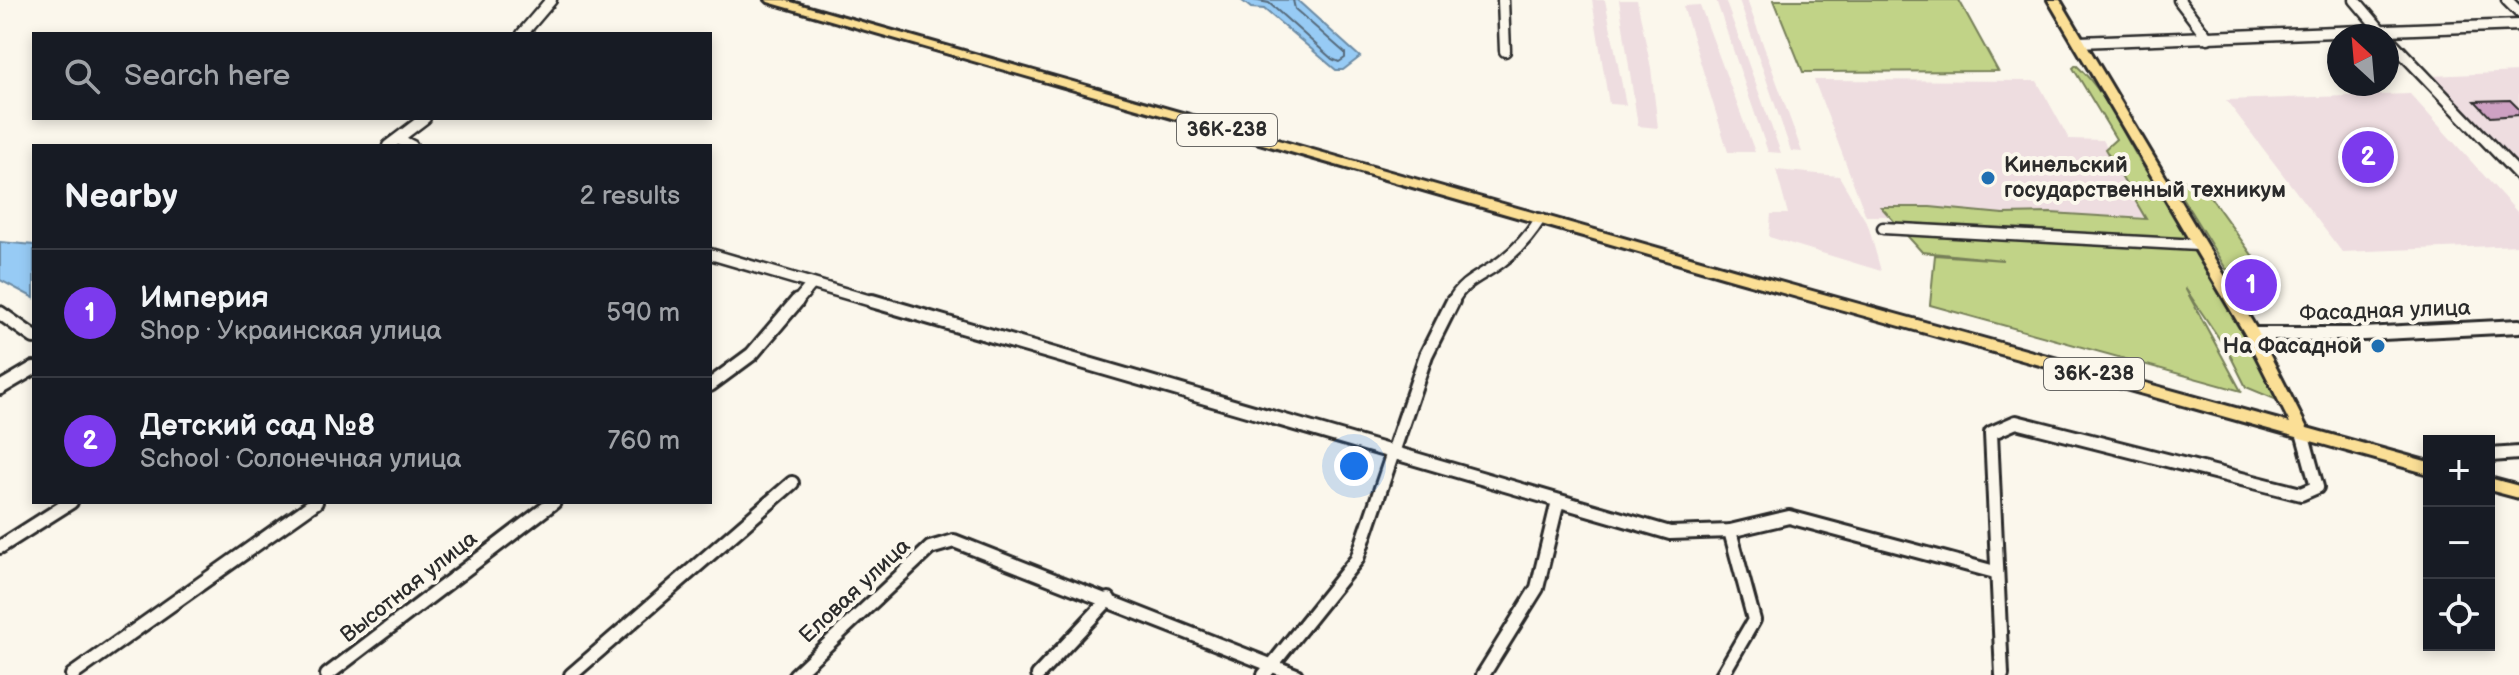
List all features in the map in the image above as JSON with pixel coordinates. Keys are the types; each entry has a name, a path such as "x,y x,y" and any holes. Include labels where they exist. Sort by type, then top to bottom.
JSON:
{"main road":[{"name":"36К-238","path":"772,0 1736,275 2423,466"},
{"path":"2054,0 2252,334 2302,432"},
{"path":"2495,486 2519,492"}],"street":[{"path":"524,32 551,0"},
{"path":"1503,0 1505,51"},
{"path":"2179,0 2208,38"},
{"path":"2355,0 2376,24"},
{"path":"2507,0 2519,12"},
{"path":"2399,33 2519,25"},
{"path":"2079,42 2327,35"},
{"path":"2399,49 2519,175"},
{"path":"391,144 422,120"},
{"path":"398,139 408,144"},
{"path":"1268,670 1357,559 1426,355 1459,288 1500,263 1528,239 1540,219"},
{"path":"1883,228 2198,245"},
{"path":"712,255 1670,533 1730,531 1789,517 1995,572"},
{"path":"712,384 752,354 812,284"},
{"path":"0,313 32,336"},
{"name":"Фасадная улица","path":"2252,334 2363,334 2519,326"},
{"path":"0,388 32,369"},
{"path":"2002,675 1991,433 2016,422 2301,494 2317,487 2302,432"},
{"path":"2495,455 2519,453"},
{"path":"571,675 792,483"},
{"path":"1483,675 1537,588 1558,501"},
{"path":"0,547 68,504"},
{"path":"72,675 313,504"},
{"name":"Высотная улица","path":"327,675 551,504"},
{"path":"1722,675 1754,620 1730,531"},
{"name":"Еловая улица","path":"795,675 930,548 945,542 970,545 1109,599"},
{"path":"1038,675 1109,599 1268,670 1296,675"}],"shaded area":[{"path":"1592,0 1605,0 1626,105 1609,104"},
{"path":"1619,0 1637,0 1651,68 1658,128 1638,126"},
{"path":"1716,0 1725,0 1781,153 1768,152"},
{"path":"1739,0 1747,0 1802,152 1791,151"},
{"path":"1700,5 1755,152 1728,152 1683,6"},
{"path":"2519,72 2519,165 2431,76"},
{"name":"Кинельский государственный техникум","path":"1814,80 2037,81 2069,139 2103,140 2148,217 1866,216"},
{"path":"2410,94 2519,214 2519,245 2342,252 2226,100"},
{"path":"1776,170 1839,176 1868,225 1881,271 1769,237 1771,214 1788,214"}],"green space":[{"path":"1774,0 1959,0 1998,71 1803,72"},
{"path":"2076,65 2109,106 2289,405 2246,387 2229,353 2185,288 2241,391 1930,305 1935,255 2003,260 1922,252 1881,207 2146,219 2105,149 2116,139 2073,68"},
{"path":"2170,178 2201,184 2262,269 2255,272 2226,269"}],"water":[{"path":"1241,0 1297,0 1360,57 1343,70 1336,70 1264,9 1251,8"},
{"path":"0,242 32,245 32,297 0,280"}],"building":[{"path":"2510,100 2519,109 2519,115 2490,117 2475,101"}],"place":[{"name":"Детский сад №8","path":"2368,157"},
{"name":"Кинельский государственный техникум","path":"1988,178"},
{"name":"Империя","path":"2251,285"},
{"name":"На Фасадной","path":"2378,346"}]}
